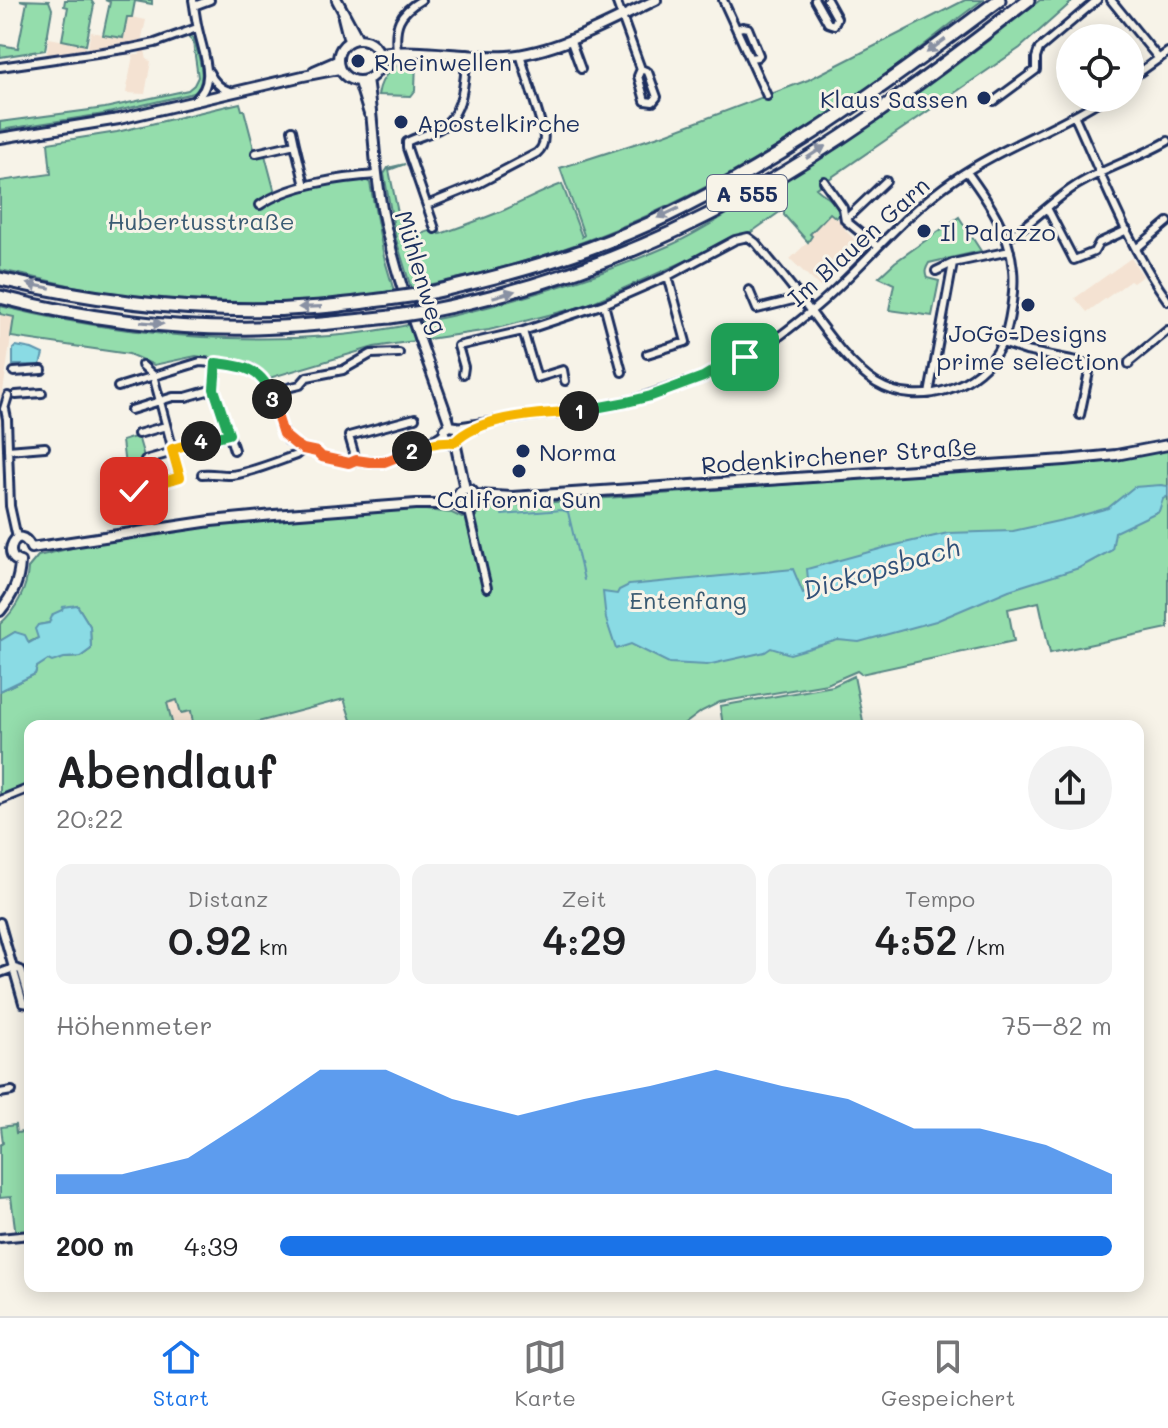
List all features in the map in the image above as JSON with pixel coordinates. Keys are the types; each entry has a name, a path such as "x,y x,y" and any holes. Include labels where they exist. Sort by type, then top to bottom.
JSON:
{"highway":[{"name":"A 555","path":"0,279 129,302 193,308 254,309 321,307 424,294 478,283 612,239 696,201 777,155 862,99 999,0"},
{"name":"A 555","path":"0,297 126,320 253,328 390,317 483,300 538,285 621,255 705,217 790,169 876,113 1028,0"}],"main road":[{"path":"379,56 397,50 496,56 540,50 656,0"},
{"path":"339,4 354,40"},
{"path":"354,40 369,42 379,56 376,72 363,81 348,79 338,65 340,50 354,40"},
{"path":"379,56 424,52"},
{"path":"0,138 119,119 338,65"},
{"name":"Mühlenweg","path":"363,81 373,126 377,175 391,250 452,434 465,489"},
{"name":"Rodenkirchener Straße","path":"469,511 477,500 1065,460 1116,455 1168,445"},
{"path":"469,511 460,509 457,502 460,491 471,490 477,500"},
{"path":"31,548 211,521 457,502"},
{"path":"17,538 25,540 31,548 27,558 20,562 3,552 9,542 17,538"},
{"path":"0,611 12,595 19,577 20,562"}],"street":[{"path":"210,0 194,3 208,69 224,90 237,92"},
{"path":"397,50 400,19 407,8 421,0"},
{"path":"616,0 641,69 638,76 645,101 653,102 657,97 651,79 648,72 641,69"},
{"path":"723,0 767,96"},
{"path":"815,0 828,23 834,25 837,18 827,0"},
{"path":"994,101 1036,70 1039,49 1097,0"},
{"path":"1111,0 1159,59"},
{"path":"0,67 131,48 197,28"},
{"path":"570,39 581,69"},
{"path":"1144,69 1168,53"},
{"path":"435,229 407,142 439,128 453,115 464,85 467,54"},
{"path":"427,205 476,185 537,153 542,147 543,130 520,54"},
{"path":"191,102 201,96 208,69"},
{"name":"Im Blauen Garn","path":"452,434 529,416 627,402 703,377 750,355 810,311 941,190 1014,144 1083,112"},
{"path":"1075,117 1127,230 1168,301"},
{"path":"292,130 305,186"},
{"path":"1007,238 1062,195 1100,171 1168,141"},
{"path":"256,153 295,144"},
{"path":"463,374 458,346 523,331 604,304 668,276 735,240 748,237 859,368 876,383 900,391 929,394 964,383 987,364 1002,343 1014,273 1007,238 989,203 967,172"},
{"path":"260,205 277,193 361,175 377,175"},
{"path":"824,181 843,208 845,220 877,246"},
{"path":"845,220 886,181"},
{"path":"1047,208 1074,260 1094,252 1099,243 1127,230"},
{"path":"1137,248 1168,222"},
{"path":"936,271 953,263 1010,251"},
{"path":"929,394 953,263"},
{"path":"647,354 686,342 668,276"},
{"path":"749,290 757,309 801,298"},
{"path":"604,304 622,372"},
{"path":"1129,364 1168,330"},
{"path":"523,331 537,378 563,370 565,381"},
{"path":"1002,343 1086,364 1089,372 1080,415"},
{"path":"271,392 300,385 307,377 343,370 371,354 399,353"},
{"path":"118,387 200,362 238,366 256,372 265,380 283,434 288,440 322,457 349,463 356,460 384,462 452,434"},
{"path":"216,363 214,389 234,450"},
{"path":"134,491 180,477 153,375 142,365"},
{"path":"14,372 42,370"},
{"path":"131,410 214,389"},
{"path":"17,538 10,506 4,409 12,395 42,393"},
{"path":"356,460 349,436 415,418"},
{"path":"138,434 166,426"},
{"path":"145,460 229,434"},
{"path":"8,450 45,447"},
{"path":"202,474 240,473 296,455 303,449"},
{"path":"469,511 487,588"},
{"path":"0,800 24,790"},
{"path":"0,922 24,1003"},
{"path":"0,973 14,968 21,970 24,980"},
{"path":"0,1093 12,1091"},
{"path":"0,1238 24,1236"}],"shaded area":[{"path":"127,16 146,20 141,42 87,51 91,32 123,38"},
{"path":"49,38 86,45 85,51 46,57"},
{"path":"145,50 147,60 151,61 145,94 126,93 133,55 140,55 139,51"},
{"path":"831,213 861,246 820,287 790,259"},
{"path":"1131,258 1143,276 1133,283 1130,281 1087,312 1075,298"},
{"path":"0,314 14,317 1,405 4,425 0,425"},
{"path":"178,700 191,710 193,720 171,720 166,703"}],"green space":[{"path":"20,0 49,1 52,9 45,50 0,57 0,45 18,48 27,2"},
{"path":"65,0 91,0 94,5 86,45 62,40 68,7 64,6"},
{"path":"105,0 152,0 152,4 135,1 132,17 127,17 123,38 103,35 110,2"},
{"path":"965,0 983,0 846,103 696,192 651,214 559,250 462,278 411,288 396,239 384,174 388,168 405,164 389,170 406,239 438,228 440,234 456,229 562,184 582,237 584,235 560,168 665,134 808,80"},
{"path":"1040,0 1074,0 1020,48 816,188 833,202 839,215 836,218 830,213 810,234 812,236 808,242 784,215 784,209 753,231 584,306 489,330 374,347 266,379 254,368 196,356 154,365 129,354 11,337 14,317 0,314 0,306 81,323 164,334 289,338 346,335 393,328 538,293 620,266 703,228 864,130 936,80"},
{"path":"187,36 194,39 202,75 194,93 104,114 0,130 0,122 105,108 188,90 198,77 193,42"},
{"path":"416,60 415,91 411,96 378,95 386,75 402,64"},
{"name":"Hubertusstraße","path":"240,103 256,156 265,155 274,197 361,177 364,182 370,183 394,291 352,298 286,302 187,301 106,293 0,270 0,181 51,174 48,143 117,132"},
{"path":"959,217 981,251 929,263 927,278 939,281 932,316 889,310 894,284 879,277"},
{"path":"138,436 152,484 134,489 125,466 122,441"},
{"name":"Entenfang","path":"1168,449 1168,628 1050,653 1039,602 1008,609 1014,641 861,674 857,671 827,684 720,702 690,720 351,720 344,699 265,720 192,720 191,711 181,713 177,700 167,703 171,720 24,720 24,788 0,797 0,691 35,674 37,667 48,659 80,657 91,649 90,626 77,605 62,610 49,623 38,625 38,638 28,643 15,632 0,641 0,624 20,599 28,568 38,556 93,543 211,525 417,509 452,513 462,518 475,516 483,509 501,506 1085,462"},
{"path":"147,489 153,511 132,514 130,493"},
{"path":"854,676 863,720 722,720 720,706 833,686"},
{"path":"15,1125 16,1133 24,1132 24,1234 16,1235 11,1197 0,1198 1,1127"}],"water":[{"path":"16,346 43,354 40,365 13,365 13,349"},
{"path":"1168,486 1168,496 1163,499 1159,511 1115,532 1112,550 1079,568 1009,590 936,621 859,642 838,640 790,654 771,648 707,665 669,663 631,644 616,649 606,619 603,592 617,594 629,585 793,569 803,593 809,589 807,569 948,533 1013,531 1072,518 1108,508 1134,487"},
{"path":"77,605 90,626 91,649 80,657 48,660 37,667 35,674 0,691 0,641 15,632 25,635 29,643 38,638 35,629 38,625 49,623 53,614 63,607"}],"waterway":[{"name":"Dickopsbach","path":"502,515 568,512 584,580"}],"place":[{"name":"Rheinwellen","path":"358,61"},
{"name":"Klaus Sassen","path":"984,98"},
{"name":"Apostelkirche","path":"401,122"},
{"name":"Il Palazzo","path":"924,231"},
{"name":"JoGo-Designs prime selection","path":"1028,305"},
{"name":"Norma","path":"523,451"},
{"name":"California Sun","path":"519,471"}],"route":[{"path":"134,491 180,477 172,449 229,434 214,389 216,363 251,369 265,380 283,434 288,440 322,457 349,463 356,460 384,462 427,444 455,442 460,435 491,423 596,408 651,396 745,357"}]}
